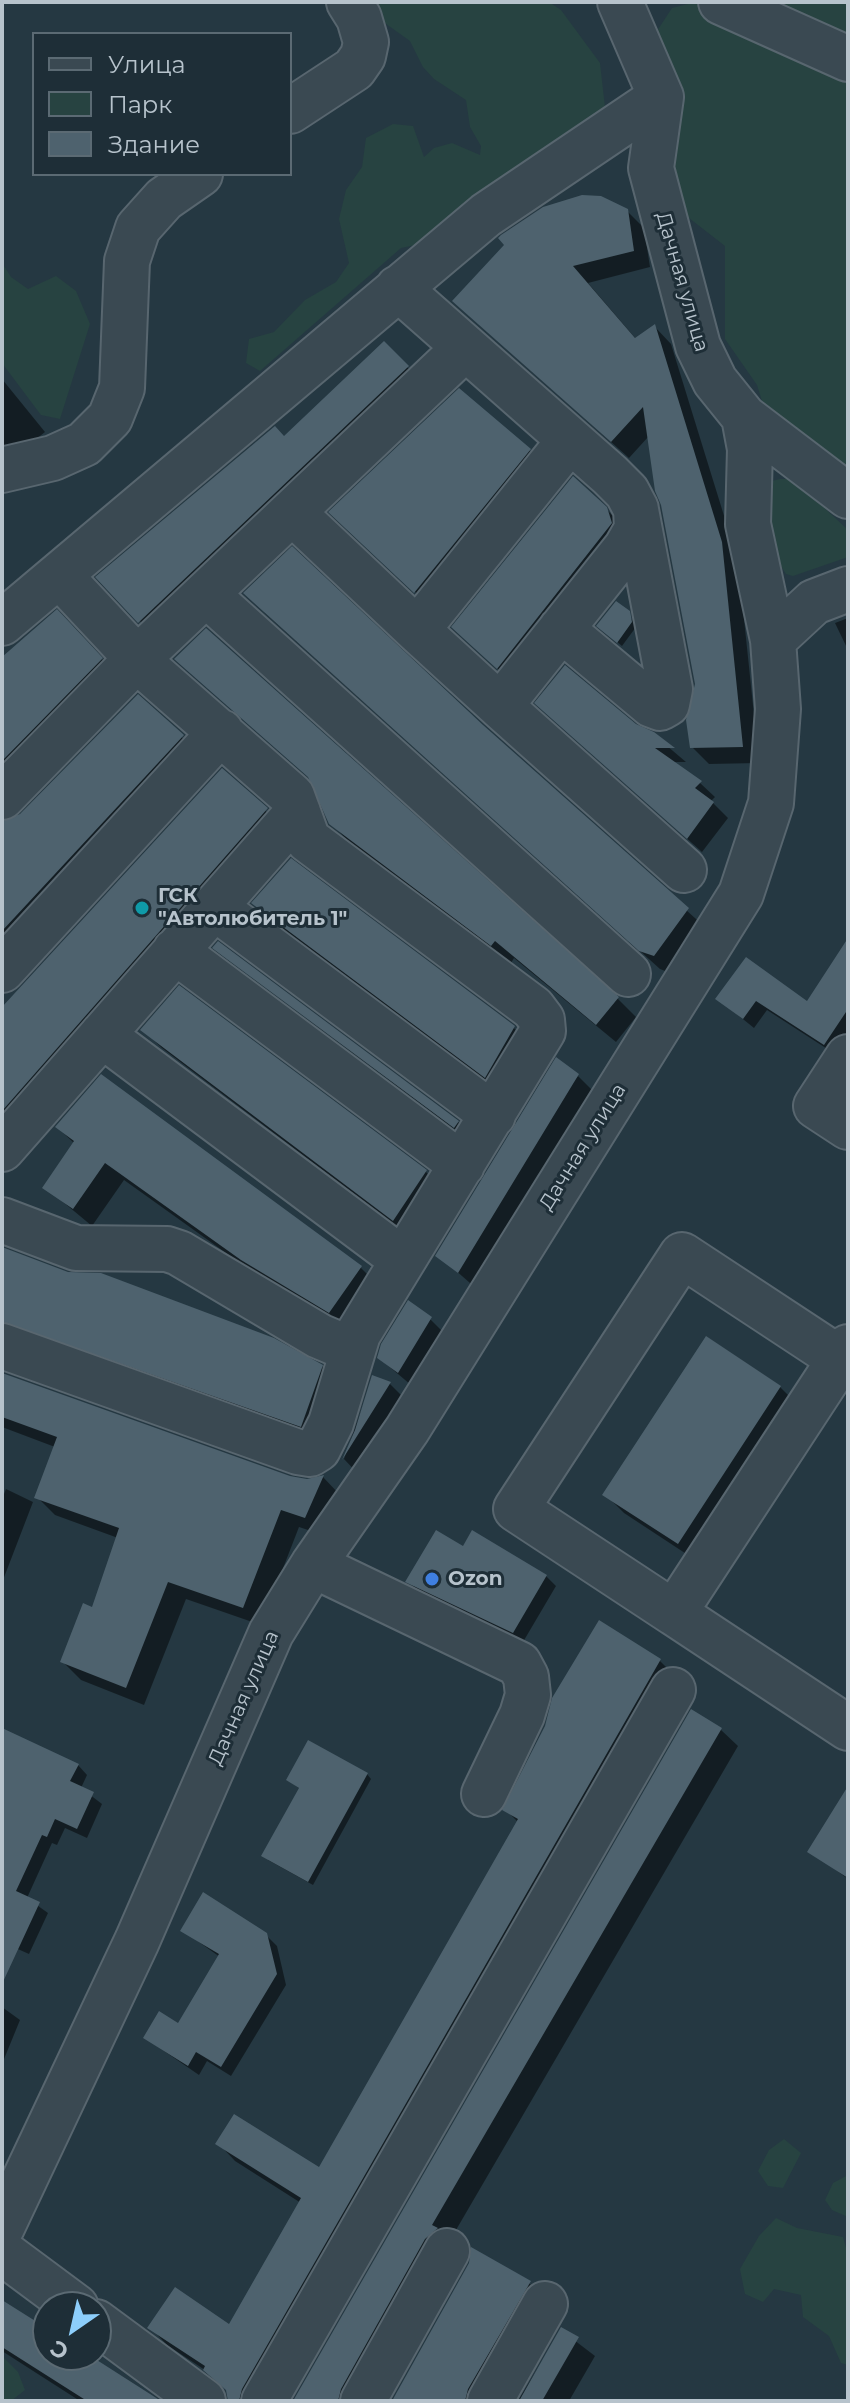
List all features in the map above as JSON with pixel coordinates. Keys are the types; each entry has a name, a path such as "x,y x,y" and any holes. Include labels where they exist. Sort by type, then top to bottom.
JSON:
{"street":[{"path":"292,110 354,69 363,56 366,42 359,18 349,2"},
{"path":"2,623 486,215 661,97 620,2"},
{"path":"721,2 848,59"},
{"name":"Дачная улица","path":"2,2227 137,1941 271,1633 313,1565 407,1430 741,894 771,803 778,709 773,640 748,524 750,449 744,417 715,381 698,346 651,168 661,97"},
{"path":"2,470 53,458 84,444 110,418 122,388 127,261 138,228 164,199 197,176"},
{"path":"398,288 627,492 636,509 670,689 667,704 660,708 652,705 561,629"},
{"path":"2,797 137,659 465,348"},
{"path":"744,417 848,496"},
{"path":"417,630 570,440"},
{"path":"500,706 626,548 637,529 636,509"},
{"path":"293,513 500,706 684,870"},
{"path":"2,1346 310,1454 325,1439 352,1350 403,1260 540,1040 542,1020 533,1008 308,840 292,796 137,659 59,575"},
{"path":"773,640 814,602 848,589"},
{"path":"206,594 628,974"},
{"path":"2,970 221,732"},
{"path":"2,1149 298,812"},
{"path":"214,907 493,1115"},
{"path":"175,951 462,1165"},
{"path":"102,1035 403,1260"},
{"path":"848,1057 816,1106 848,1127"},
{"path":"2,1220 76,1248 167,1249 179,1253 319,1336 352,1350"},
{"path":"674,1613 844,1353 682,1255 516,1509 848,1728"},
{"path":"313,1565 519,1664 526,1677 525,1705 484,1794"},
{"path":"264,2401 673,1690"},
{"path":"363,2401 447,2251"},
{"path":"2,2252 54,2291"},
{"path":"490,2401 545,2304"},
{"path":"112,2334 203,2401"}],"green space":[{"path":"370,2 549,2 561,10 600,63 607,125 435,241 401,248 260,371 246,363 249,339 274,332 305,300 336,282 349,263 339,219 346,190 362,167 366,138 393,124 413,126 424,157 434,148 452,143 480,155 481,146 470,127 466,100 434,79 423,67 410,41 375,16"},
{"path":"696,2 848,2 848,474 766,414 757,385 725,339 725,246 680,211 655,34 672,8"},
{"path":"2,263 11,277 28,289 56,276 76,291 90,324 60,419 41,415 2,363"},
{"path":"789,479 802,487 848,530 848,557 793,576 786,574 779,563 764,495 772,481"},
{"path":"784,2139 801,2153 783,2188 768,2186 758,2171 769,2150"},
{"path":"848,2175 848,2217 832,2210 825,2200 833,2183"},
{"path":"776,2218 797,2228 843,2237 848,2255 848,2365 841,2363 829,2336 803,2317 801,2295 774,2289 763,2302 745,2294 740,2269 759,2236"},
{"path":"2,2356 18,2372 25,2390 11,2401 2,2401"}],"building":[{"path":"582,195 601,196 628,209 634,251 573,266 635,338 655,324 722,542 743,747 690,748 686,720 695,684 661,505 655,491 643,407 611,442 452,301 504,245 498,238 501,235 543,207"},
{"path":"384,341 409,366 138,623 95,577 275,426 284,436"},
{"path":"459,388 531,449 414,593 328,512"},
{"path":"573,476 607,507 612,523 497,669 451,627"},
{"path":"292,546 483,725 689,908 654,956 639,951 243,593"},
{"path":"616,601 630,611 632,622 617,643 596,626"},
{"path":"57,609 103,658 2,761 2,657"},
{"path":"206,628 619,997 596,1025 495,941 491,946 329,824 308,777 174,659"},
{"path":"565,665 636,724 654,732 675,748 655,748 702,781 695,788 714,802 687,839 534,703"},
{"path":"138,694 184,735 2,931 2,821 20,814"},
{"name":"ГСК \"Автолюбитель 1\"","path":"222,768 268,808 2,1111 2,1007"},
{"path":"291,858 515,1026 485,1078 251,903"},
{"path":"848,938 848,1009 824,1045 756,1001 743,1019 715,999 746,957 807,1001"},
{"path":"218,941 459,1121 454,1128 212,948"},
{"path":"179,985 427,1170 393,1221 140,1030"},
{"path":"556,1057 579,1074 458,1273 435,1256"},
{"path":"101,1074 362,1266 329,1313 241,1260 105,1163 73,1209 42,1188 74,1141 55,1127"},
{"path":"2,1247 68,1272 101,1273 274,1338 323,1365 301,1427 2,1322"},
{"path":"408,1300 432,1317 398,1373 377,1358 381,1344"},
{"path":"706,1336 781,1386 678,1544 602,1495"},
{"path":"2,1373 290,1476 307,1479 324,1475 305,1518 281,1510 243,1608 168,1582 126,1688 60,1662 83,1603 92,1607 119,1528 34,1498 57,1437 2,1417"},
{"path":"372,1375 391,1382 342,1460 355,1430"},
{"path":"436,1530 463,1546 472,1530 547,1575 513,1633 405,1582"},
{"path":"599,1620 661,1659 242,2389 239,2401 228,2401 226,2390 203,2370 205,2366 147,2328 175,2287 229,2324 301,2198 215,2144 234,2114 319,2167 518,1819 502,1810 545,1726 552,1698"},
{"path":"691,1709 722,1728 432,2225 438,2228 425,2239 341,2389 338,2401 293,2401"},
{"path":"2,1728 79,1764 70,1781 94,1792 77,1829 55,1819 47,1837 42,1835 16,1891 40,1902 2,1984"},
{"path":"308,1740 368,1773 308,1882 261,1856 299,1788 286,1780"},
{"path":"848,1786 848,1878 807,1852"},
{"path":"203,1892 267,1933 277,1974 221,2067 196,2052 188,2066 143,2038 159,2011 178,2023 219,1954 180,1931"},
{"path":"471,2247 531,2281 468,2389 465,2401 392,2401 469,2263"},
{"path":"2,2300 32,2319 32,2366 2,2347"},
{"path":"561,2327 579,2337 542,2401 519,2401"},
{"path":"112,2370 161,2401 87,2401 40,2371"}],"place":[{"name":"ГСК \"Автолюбитель 1\"","path":"142,908"},
{"name":"Ozon","path":"432,1579"}]}
